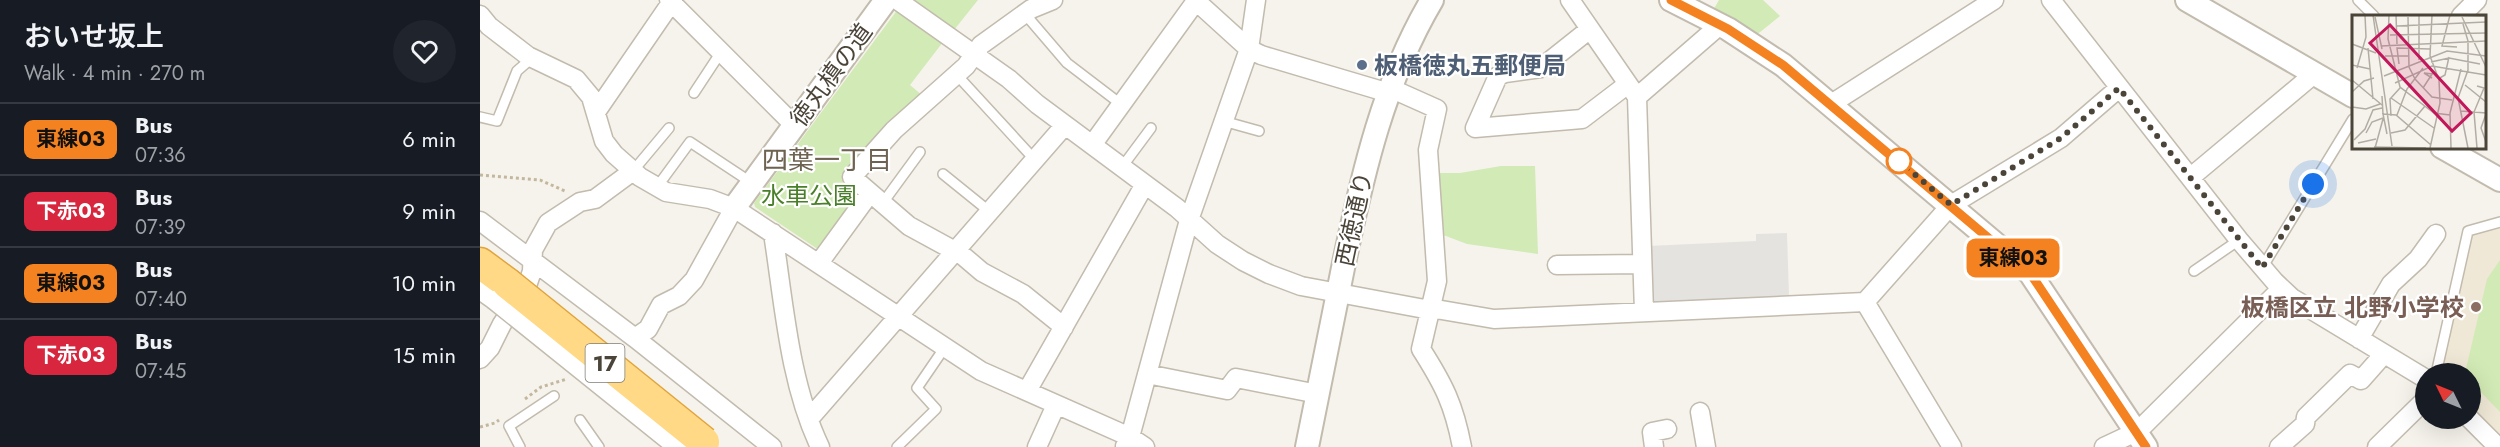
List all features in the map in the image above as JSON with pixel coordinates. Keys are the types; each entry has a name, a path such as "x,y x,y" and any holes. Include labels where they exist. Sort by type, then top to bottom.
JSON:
{"highway":[{"name":"17","path":"480,263 492,287 697,446"}],"street":[{"name":"徳丸槙の道","path":"734,208 886,0"},
{"path":"897,0 1009,80 1145,184 1217,244 1269,274 1301,286 1494,319 1865,302 1951,205 2061,138 2119,88"},
{"path":"1053,0 1025,14 981,45 956,74 894,130 852,177 909,226 955,251 982,272 1023,294 1064,327"},
{"path":"480,15 489,26 533,58 576,79 591,97 604,141 614,154 633,171 657,187 666,192 710,199 734,208 981,371 1027,391 1133,444 1147,374 1189,220 1250,49 1256,0"},
{"name":"西徳通り","path":"1306,447 1364,169 1389,90 1407,48 1432,0"},
{"path":"1570,0 1632,90 1644,312"},
{"path":"1671,0 1710,13 1783,65 2030,273 2141,439"},
{"path":"1831,104 1974,5 1995,0"},
{"path":"2051,0 2239,240 2281,289 2415,372"},
{"path":"2187,0 2352,95"},
{"path":"2462,15 2477,0"},
{"path":"596,112 671,1 794,125"},
{"path":"1092,145 1196,1 1250,49 1262,55 1389,90 1442,110 1428,150 1437,281 1421,350 1443,384 1456,416 1462,447"},
{"path":"1590,28 1541,68 1498,76 1473,119 1475,128 1582,118 1632,90 1710,13"},
{"path":"2191,177 2314,74"},
{"path":"809,419 1065,125"},
{"path":"2444,148 2500,180"},
{"path":"480,359 490,348 502,324 526,289 532,271 533,249 548,223 580,202 595,199 633,171"},
{"path":"1027,391 1145,184"},
{"path":"819,263 876,198"},
{"path":"634,338 648,328 661,305 679,296 694,280 734,208"},
{"path":"480,221 772,447"},
{"path":"773,233 794,362 809,419 820,447"},
{"path":"2359,339 2391,284 2418,259 2436,234"},
{"path":"1557,265 1642,264"},
{"path":"2104,447 2141,439 2281,289"},
{"path":"1865,302 1952,447"},
{"path":"2279,447 2305,424 2306,417 2350,374 2361,380 2384,354"},
{"path":"1147,374 1227,390 1236,378 1318,394"},
{"path":"1037,447 1056,405"},
{"path":"2377,447 2415,410"},
{"path":"1700,412 1706,447"},
{"path":"1654,447 1652,432 1667,429"},
{"path":"2480,429 2498,447"}],"lane":[{"path":"2358,0 2373,15"},
{"path":"1025,14 1067,63 1122,105"},
{"path":"694,93 721,52"},
{"path":"480,117 497,120 517,71 533,58"},
{"path":"956,74 1035,160"},
{"path":"1223,121 1259,131"},
{"path":"2262,268 2352,121"},
{"path":"633,171 669,128"},
{"path":"1122,167 1151,128"},
{"path":"657,187 690,142 752,183"},
{"path":"876,198 920,152"},
{"path":"943,174 990,212"},
{"path":"2438,363 2468,231 2500,222"},
{"path":"2194,271 2239,240"},
{"path":"897,447 936,409 917,388 945,347"},
{"path":"520,447 509,426 554,396"},
{"path":"580,420 599,447"}],"path":[{"path":"480,175 540,180 587,202"}],"shaded area":[{"name":"板橋区立 北野小学校","path":"2500,225 2500,441 2481,422 2481,363 2440,363 2467,241 2475,232"},
{"path":"1787,233 1789,296 1650,302 1648,246 1756,241 1756,234"}],"green space":[{"path":"912,0 978,0 954,30"},
{"path":"1719,0 1763,0 1780,16 1754,37 1712,12"},
{"name":"水車公園","path":"898,9 943,42 910,85 923,96 900,115 857,188 859,197 819,250 755,207 754,203"},
{"path":"1501,166 1535,166 1538,254 1467,244 1438,233 1433,173 1460,173"},
{"path":"2500,260 2500,412 2481,392 2481,363 2467,363 2487,279"}],"bus line":[{"name":"東練03","path":"1671,0 1701,14 1758,47 1806,82 2030,273 2146,447"}],"place":[{"name":"板橋徳丸五郵便局","path":"1362,65"},
{"name":"板橋区立 北野小学校","path":"2476,307"}],"district":[{"name":"四葉一丁目","path":"827,160"}],"route":[{"path":"1899,161 1951,205 2061,138 2119,88 2262,268 2313,184"}]}
